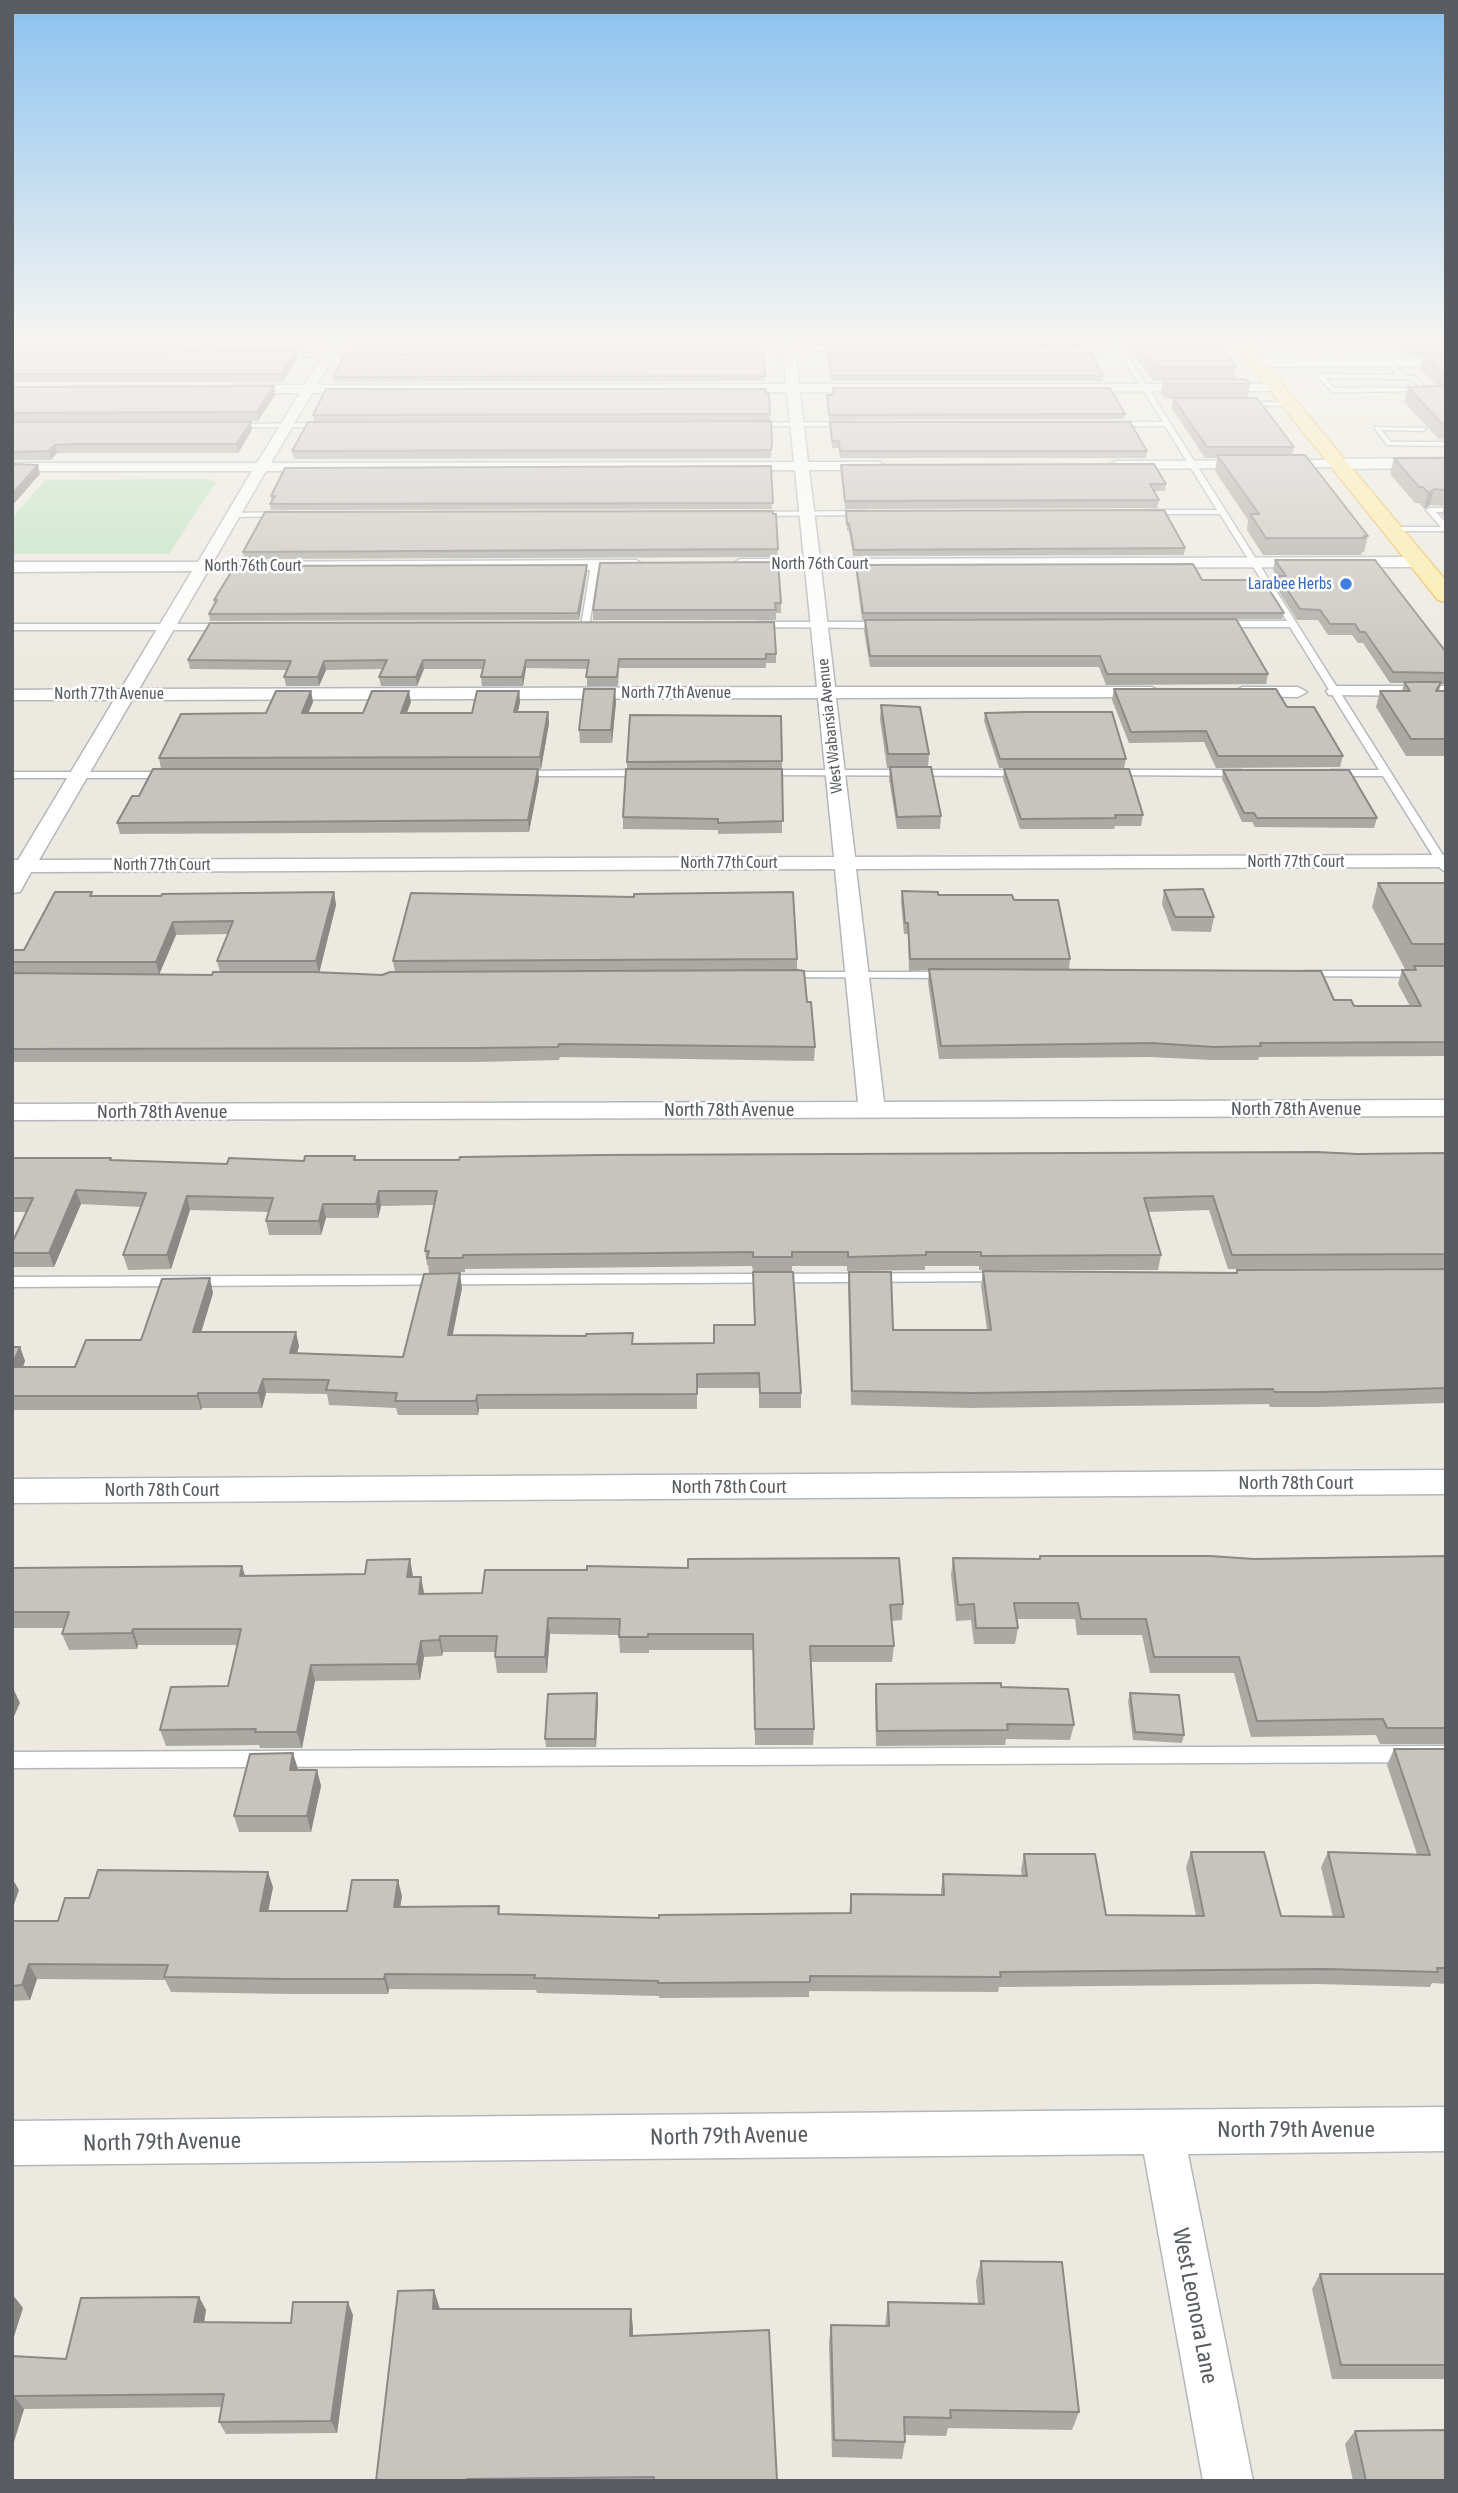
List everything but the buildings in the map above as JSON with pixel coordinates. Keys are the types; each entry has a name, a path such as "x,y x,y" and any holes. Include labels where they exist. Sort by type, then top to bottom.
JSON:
{"main road":[{"path":"1332,458 1446,596"}],"street":[{"path":"12,887 19,866 79,775 267,458"},
{"name":"West Wabansia Avenue","path":"801,458 872,1110"},
{"path":"1098,465 1446,463"},
{"path":"12,467 894,466"},
{"name":"North 76th Court","path":"718,564 1418,562"},
{"name":"North 76th Court","path":"12,567 649,565"},
{"path":"1335,691 1446,691"},
{"name":"North 77th Avenue","path":"12,695 1174,692"},
{"path":"1230,692 1298,692"},
{"name":"North 77th Court","path":"19,866 1444,864"},
{"name":"North 78th Avenue","path":"12,1112 1446,1108"},
{"name":"North 78th Court","path":"12,1491 1446,1482"},
{"name":"North 79th Avenue","path":"12,2143 1446,2129"},
{"name":"West Leonora Lane","path":"1162,2131 1228,2481"}],"lane":[{"path":"1189,458 1444,864"},
{"path":"1446,510 1430,510 1446,529"},
{"path":"1139,512 1222,512"},
{"path":"741,514 874,513"},
{"path":"233,515 286,514"},
{"path":"1391,529 1446,529"},
{"path":"585,626 595,565"},
{"path":"1209,624 1292,624"},
{"path":"571,626 598,625"},
{"path":"750,625 890,625"},
{"path":"12,627 237,626"},
{"path":"513,774 651,773"},
{"path":"747,773 1037,773"},
{"path":"1107,773 1246,773"},
{"path":"1316,773 1386,773"},
{"path":"12,775 181,775"},
{"path":"1295,974 1446,974"},
{"path":"776,975 952,975"},
{"path":"12,1282 1014,1278"},
{"path":"12,1760 1446,1754"}],"green space":[{"path":"209,479 216,482 169,554 12,554 12,518 45,480"}],"place":[{"name":"Larabee Herbs","path":"1346,584"}]}
